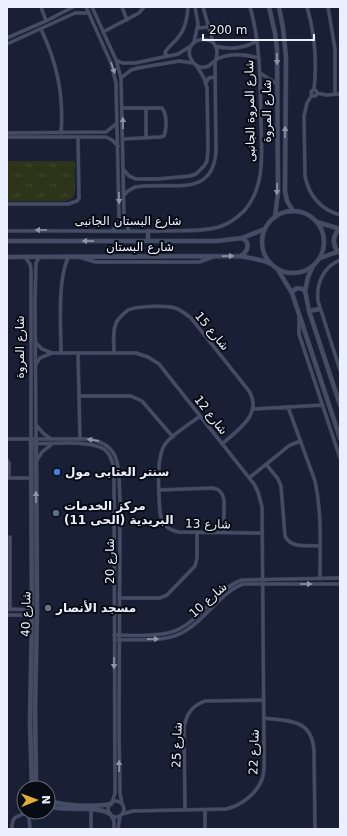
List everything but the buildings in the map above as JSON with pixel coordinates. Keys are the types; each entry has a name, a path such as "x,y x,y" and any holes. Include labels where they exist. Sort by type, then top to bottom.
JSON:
{"street":[{"path":"41,7 46,21"},
{"path":"7,38 74,7 76,13"},
{"path":"86,7 116,77 119,214 118,223 112,231"},
{"path":"92,7 116,60 121,78 123,108 124,214 125,222 129,231"},
{"path":"122,7 127,20"},
{"path":"103,32 140,13 144,7"},
{"path":"168,56 165,53 166,50 178,38 185,26 188,7"},
{"path":"124,169 129,176 136,179 184,178 196,174 207,161 206,82 190,55 197,28 195,7"},
{"path":"124,195 130,189 137,186 194,184 204,180 212,170 215,158 215,77 218,55 203,7"},
{"name":"شارع المروة الجانبى","path":"243,211 253,198 259,181 261,142 259,58 250,7"},
{"name":"شارع المروة","path":"269,7 276,44 278,192 275,217"},
{"name":"شارع المروة","path":"279,7 284,28 286,57 285,191 293,211"},
{"path":"307,7 315,51 314,90 311,92 312,95 307,103 304,116 304,176 306,184 315,199 328,210 340,215"},
{"path":"328,7 334,38 338,75 335,94"},
{"path":"7,44 76,13 89,13"},
{"path":"197,28 209,27"},
{"path":"41,29 49,45 60,81 62,106 61,133"},
{"path":"24,31 26,36"},
{"path":"116,60 122,63 128,63 168,56 178,54 197,41 205,39 213,42"},
{"path":"216,46 236,49 250,45 257,41"},
{"path":"106,52 111,50"},
{"path":"121,78 131,70 179,61 195,64 200,67 208,67 216,61 229,56 242,54 259,58"},
{"path":"128,63 131,70"},
{"path":"260,73 277,84"},
{"path":"206,82 209,78 215,77"},
{"path":"314,90 317,93 326,95 340,94"},
{"path":"312,95 315,96 317,93"},
{"path":"123,108 160,108 165,113 165,132 162,137 123,139"},
{"path":"146,108 146,138"},
{"path":"7,133 106,132 118,123"},
{"path":"106,132 106,137"},
{"path":"46,137 47,133"},
{"path":"7,137 106,137 118,146"},
{"path":"7,204 68,204 77,201 79,198 78,138"},
{"path":"118,155 123,155"},
{"path":"136,179 135,184 137,186"},
{"name":"شارع البستان الجانبى","path":"7,231 148,231 213,228 228,223 243,211"},
{"path":"320,258 339,251 335,248 333,240 334,236 340,229 317,222 306,214 293,211 275,217 269,222 262,238 262,248 265,257 278,270 292,293 340,438"},
{"path":"119,214 124,214"},
{"path":"317,222 322,231 324,240 323,249 320,258 314,265 308,277 305,291 309,311 340,405"},
{"name":"شارع البستان","path":"7,242 217,241 242,238 265,229"},
{"path":"148,231 148,241"},
{"path":"241,256 245,254 248,248 247,241 242,238"},
{"name":"شارع المروة","path":"24,256 30,264 31,269 34,442"},
{"name":"شارع المروة","path":"34,442 36,425 36,263 40,256"},
{"path":"61,353 60,312 65,264 69,256"},
{"name":"شارع البستان","path":"7,257 241,256 271,264"},
{"path":"340,260 330,265 321,278 317,293 320,309 340,370"},
{"path":"278,270 293,274 301,273 314,265"},
{"path":"292,293 298,288 305,291"},
{"name":"شارع 15","path":"114,352 114,330 122,315 129,310 137,307 163,307 183,311 191,318 249,391 253,401 253,409"},
{"path":"309,311 320,309"},
{"path":"299,316 299,334 340,458"},
{"path":"36,343 42,349 52,353"},
{"path":"36,364 40,358 52,353"},
{"name":"شارع 12","path":"52,353 136,353 148,357 159,364 254,484 261,500 262,581"},
{"path":"78,353 80,439"},
{"path":"79,396 131,396 137,398 142,401 173,437"},
{"path":"222,444 244,425 253,409 323,405"},
{"path":"288,407 317,490 320,579"},
{"name":"شارع 13","path":"200,416 167,441 160,454 159,490 161,520 172,531 179,532 262,533"},
{"path":"36,425 43,433 52,439"},
{"path":"7,439 34,442"},
{"name":"شارع 20","path":"34,442 52,439 98,440 108,446 115,455 118,467 120,499 120,793 123,805"},
{"name":"شارع 20","path":"34,442 97,445 106,450 111,458 114,468 114,793 111,803"},
{"name":"شارع 40","path":"34,442 36,464 34,610 36,780"},
{"name":"شارع 40","path":"34,442 31,478 34,610"},
{"path":"249,478 290,445 301,442"},
{"path":"36,464 42,452 52,444"},
{"path":"7,460 9,462 9,478 31,478"},
{"path":"266,464 278,479 281,486 285,536 287,541 297,545 320,546"},
{"path":"159,490 217,489 224,496 224,533"},
{"path":"115,596 160,598 167,595 195,566 197,558 197,532"},
{"path":"10,537 8,610 34,610"},
{"name":"شارع 10","path":"114,640 162,639 177,635 190,628 237,586 262,581 340,578"},
{"name":"شارع 10","path":"114,635 161,634 175,631 188,624 235,583 242,580 340,584"},
{"name":"شارع 22","path":"121,815 133,811 232,808 243,802 257,790 263,776 264,700 262,581"},
{"path":"22,610 24,612 22,615"},
{"path":"7,615 34,615"},
{"name":"شارع 40","path":"32,780 30,722 34,615"},
{"name":"شارع 25","path":"185,810 184,727 190,710 197,704 205,701 264,700"},
{"path":"264,718 297,722 310,734 314,751 315,829"},
{"path":"56,803 118,802 123,805 124,810 121,815 118,829"},
{"path":"111,803 108,809 114,820 114,829"},
{"name":"شارع 22","path":"123,805 133,811"},
{"path":"56,808 104,811 116,817 121,815"},
{"path":"91,810 91,829"},
{"path":"205,810 205,829"},
{"path":"12,829 12,822 14,817 16,816"}],"green space":[{"path":"7,161 75,161 75,194 71,199 65,201 7,201"}],"place":[{"name":"سنتر العتابى مول","path":"57,472"},
{"name":"مركز الخدمات البريدية (الحى 11)","path":"56,513"},
{"name":"مسجد الأنصار","path":"48,608"}]}
